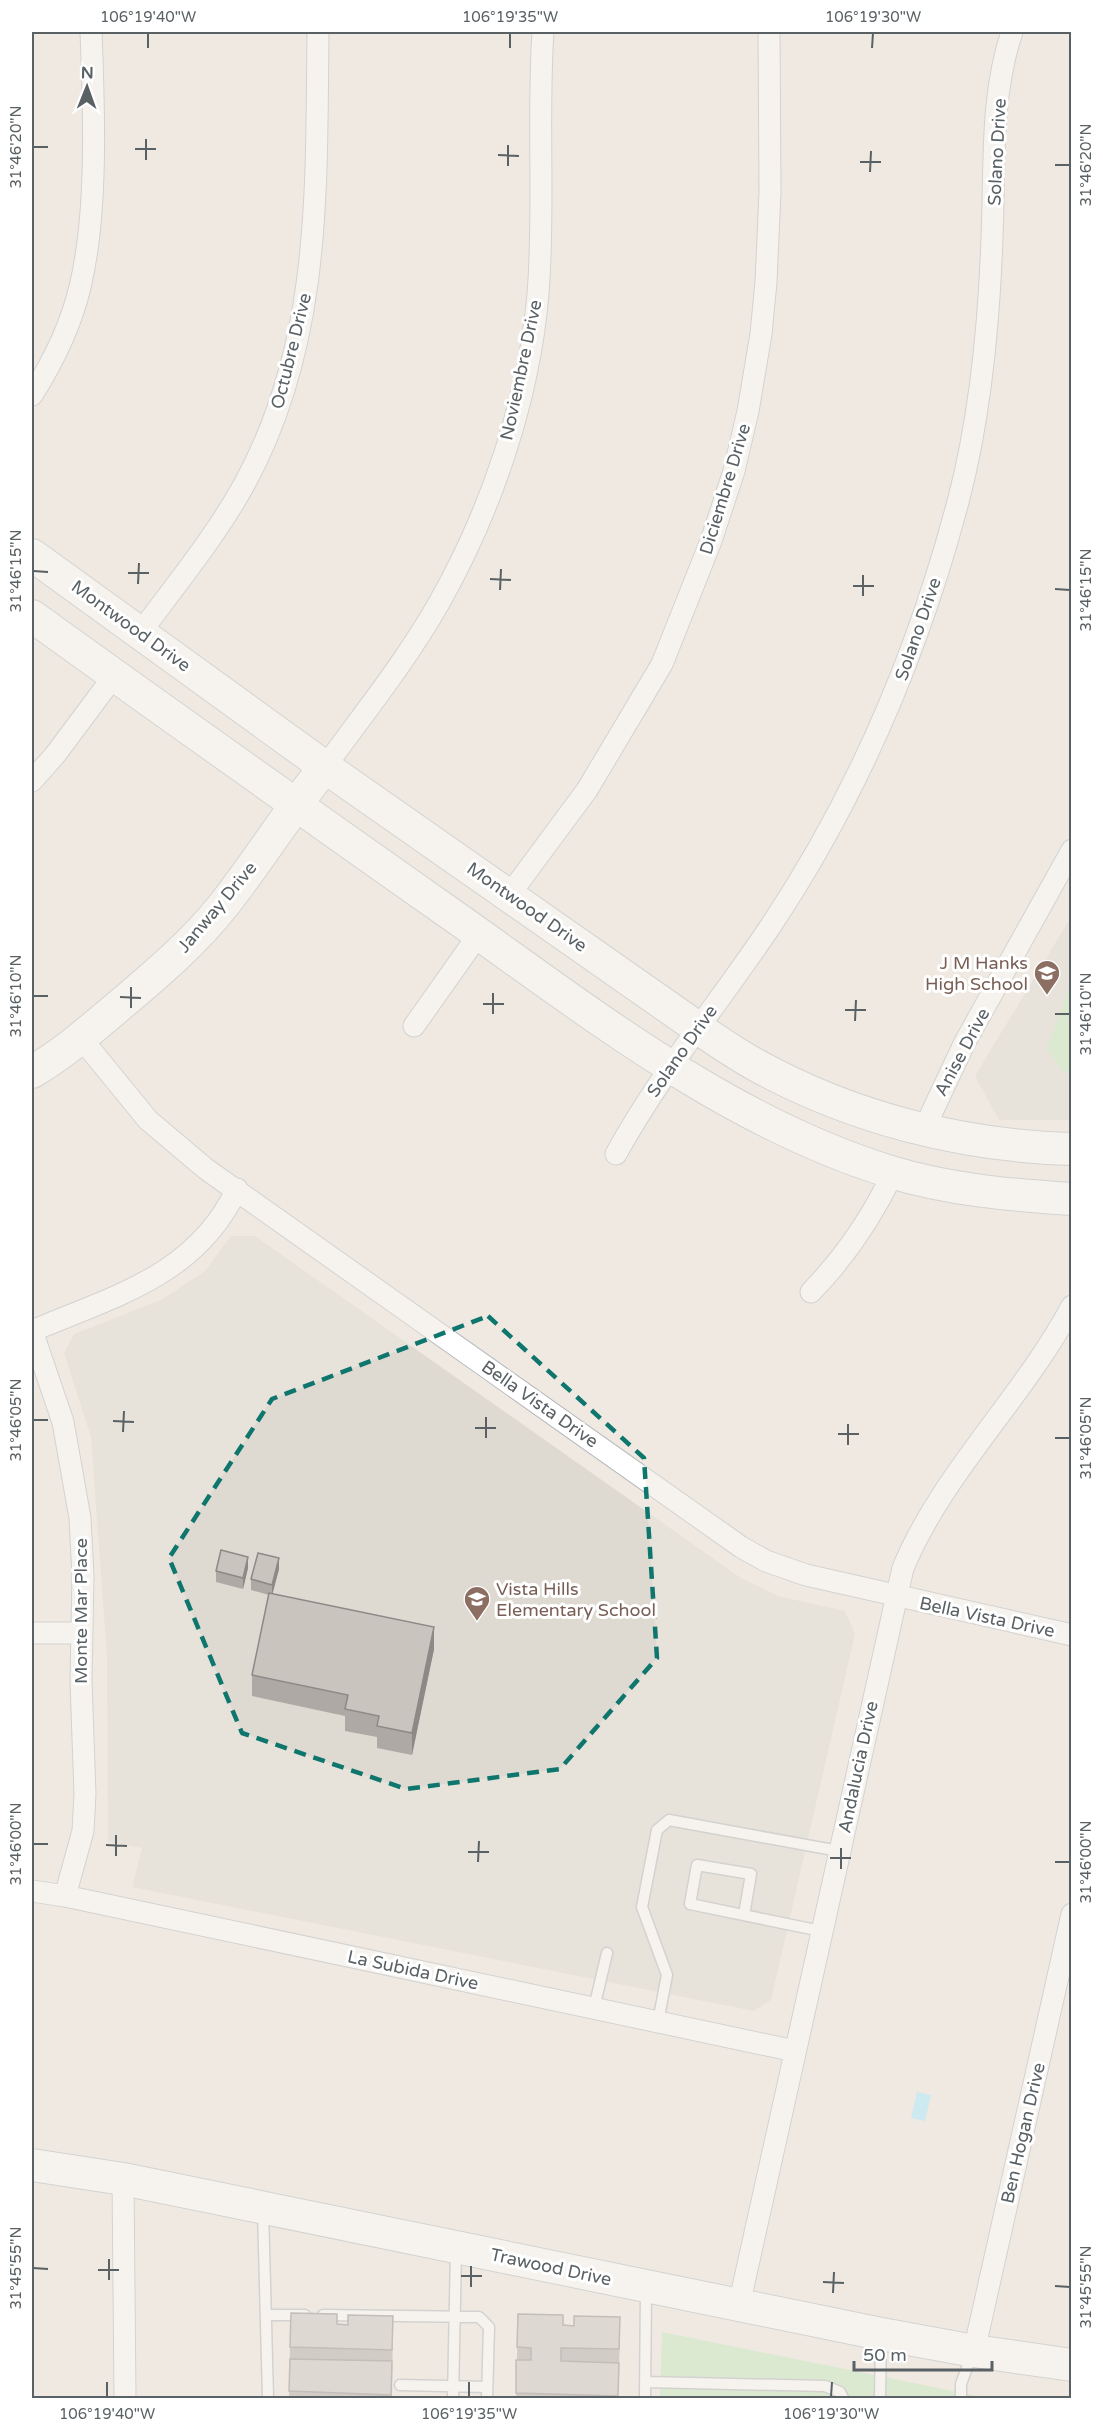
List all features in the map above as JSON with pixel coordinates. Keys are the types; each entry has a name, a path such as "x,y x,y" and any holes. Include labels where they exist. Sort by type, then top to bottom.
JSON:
{"main road":[{"name":"Montwood Drive","path":"32,555 325,767 754,1065 841,1105 924,1129 975,1140 1071,1149"},
{"path":"32,616 294,804 670,1067 763,1122 836,1154 893,1173 945,1186 1071,1199"},
{"name":"Janway Drive","path":"32,1072 81,1038 177,957 221,909 276,834 294,804 325,767"},
{"name":"Trawood Drive","path":"32,2165 123,2179 881,2334 974,2351 1071,2365"}],"street":[{"path":"32,395 57,350 80,286 88,237 92,187 91,32"},
{"name":"Octubre Drive","path":"141,632 215,532 245,483 281,400 298,340 310,279 316,153 318,32"},
{"name":"Noviembre Drive","path":"325,767 410,650 440,602 479,518 512,426 538,296 542,224 543,32"},
{"name":"Diciembre Drive","path":"510,894 587,790 662,664 711,541 734,471 748,411 766,282 770,192 769,32"},
{"name":"Solano Drive","path":"616,1154 638,1114 769,928 839,810 888,711 935,583 959,495 975,420 991,282 998,106 1003,68 1012,32"},
{"path":"32,781 55,755 114,676"},
{"name":"Anise Drive","path":"924,1129 965,1042 1071,850"},
{"path":"414,1026 479,934"},
{"name":"Bella Vista Drive","path":"81,1038 148,1120 206,1169 741,1547 766,1561 806,1575 1071,1635"},
{"path":"811,1292 831,1271 861,1231 893,1173"},
{"path":"32,1331 157,1277 180,1263 215,1229 237,1189"},
{"name":"Andalucia Drive","path":"739,2306 895,1596 910,1552 928,1518 1043,1353 1071,1306"},
{"name":"Monte Mar Place","path":"32,1331 63,1422 74,1470 83,1576 85,1794 83,1831 65,1896"},
{"path":"32,1633 82,1633"},
{"name":"La Subida Drive","path":"32,1892 65,1896 795,2051"},
{"name":"Ben Hogan Drive","path":"974,2351 1071,1914"},
{"path":"123,2179 125,2398"}],"lane":[{"path":"658,2022 667,1975 642,1907 657,1830 669,1820 839,1851"},
{"path":"744,1916 751,1874 697,1864 690,1904 744,1916 821,1931"},
{"path":"594,2008 607,1953"},
{"path":"263,2208 268,2398"},
{"path":"453,2398 456,2248"},
{"path":"645,2398 646,2287"},
{"path":"266,2315 479,2317 489,2327 487,2398"},
{"path":"880,2398 881,2334"},
{"path":"961,2398 961,2385 974,2351"},
{"path":"646,2382 825,2386 840,2392 843,2398"},
{"path":"400,2385 487,2387"}],"highlighted area":[{"path":"488,1316 644,1458 657,1658 560,1769 406,1789 242,1733 169,1558 272,1399"}],"shaded area":[{"name":"J M Hanks High School","path":"1071,917 1071,1120 999,1120 975,1076"},
{"name":"Vista Hills Elementary School","path":"231,1236 255,1236 741,1578 778,1596 845,1611 855,1634 771,2000 754,2011 132,1887 142,1848 108,1842 107,1656 91,1437 64,1353 74,1334 161,1300 205,1271"}],"green space":[{"path":"1071,982 1071,1073 1063,1072 1047,1049"},
{"path":"662,2332 978,2396 996,2398 660,2398"}],"water":[{"path":"917,2092 931,2095 925,2121 911,2118"}],"building":[{"path":"221,1550 248,1557 243,1578 216,1571"},
{"path":"258,1553 279,1558 272,1585 251,1579"},
{"path":"269,1593 434,1627 412,1733 377,1726 379,1716 345,1709 348,1695 252,1675"},
{"path":"291,2313 337,2314 337,2324 348,2325 348,2315 393,2316 392,2350 290,2347"},
{"path":"518,2314 563,2315 563,2325 574,2326 574,2316 620,2317 619,2349 561,2348 561,2361 619,2363 618,2396 516,2393 516,2360 531,2360 531,2348 517,2347"},
{"path":"290,2359 392,2361 391,2395 289,2391"}],"place":[{"name":"J M Hanks High School","path":"1047,996"},
{"name":"Vista Hills Elementary School","path":"477,1622"}]}
